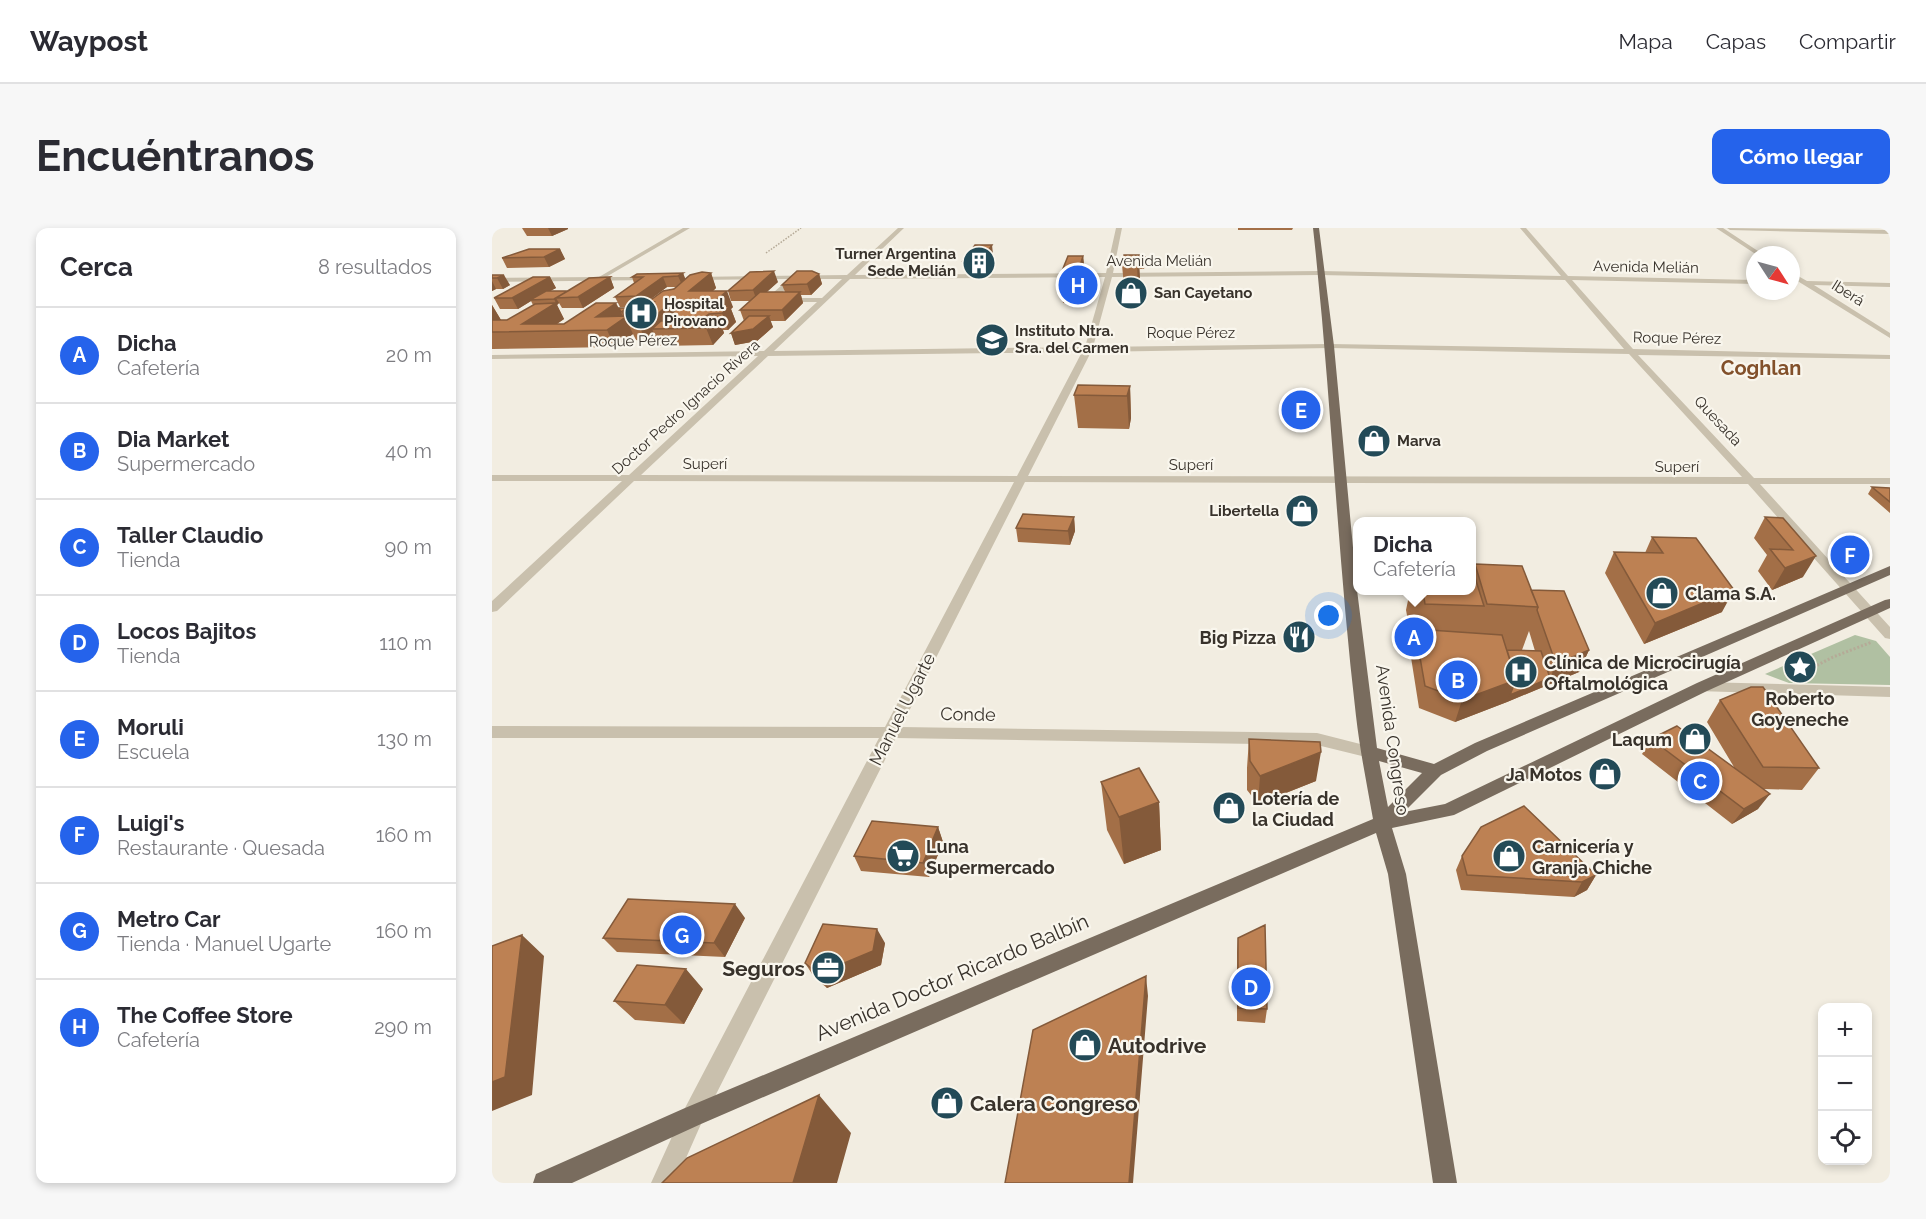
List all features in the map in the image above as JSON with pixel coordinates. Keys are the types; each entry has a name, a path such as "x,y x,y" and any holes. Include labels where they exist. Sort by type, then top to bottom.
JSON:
{"main road":[{"name":"Avenida Congreso","path":"1316,228 1330,345 1364,717 1382,823 1397,874 1445,1183"},
{"name":"Avenida Doctor Ricardo Balbín","path":"1382,823 1435,771 1481,747 1890,570"},
{"name":"Avenida Doctor Ricardo Balbín","path":"545,1183 693,1116 1259,873 1382,823 1448,810 1702,687 1890,603"},
{"path":"1370,752 1435,771"}],"street":[{"path":"599,279 687,228"},
{"name":"Doctor Pedro Ignacio Rivera","path":"492,608 901,228"},
{"name":"Manuel Ugarte","path":"663,1183 693,1116 1089,347 1119,228"},
{"name":"Quesada","path":"1523,228 1630,351 1890,635"},
{"path":"1719,228 1747,246"},
{"path":"1730,228 1890,231"},
{"name":"Avenida Melián","path":"688,281 697,278 1320,273 1746,282"},
{"path":"795,277 770,300 824,300"},
{"path":"492,280 664,278"},
{"name":"Iberá","path":"1800,280 1890,336"},
{"path":"1800,283 1890,285"},
{"name":"Roque Pérez","path":"493,358 1330,345 1890,357"},
{"name":"Superí","path":"492,478 1890,482"},
{"path":"1702,687 1890,692"},
{"name":"Conde","path":"492,732 889,734 1317,740 1370,752"}],"path":[{"path":"766,253 801,228"},
{"path":"1774,689 1833,657 1876,641"}],"green space":[{"path":"1855,635 1876,641 1890,657 1890,685 1789,683 1765,674"}],"building":[{"path":"975,245 992,245 981,261 963,261"},
{"path":"529,249 560,249 544,257 502,258"},
{"path":"1124,255 1139,255 1137,265 1122,265"},
{"path":"1068,256 1083,256 1077,276 1060,276"},
{"path":"1139,257 1145,257 1144,264 1139,264"},
{"path":"774,271 753,290 728,291 750,272"},
{"path":"797,271 812,271 819,274 807,284 782,285"},
{"path":"702,272 711,273 689,291 727,291 715,301 671,302 651,320 639,325 628,323 654,302 648,302 663,291 674,289 690,275"},
{"path":"683,273 678,276 663,277 636,296 615,297 643,277 632,277 637,274"},
{"path":"492,275 504,275 492,278"},
{"path":"533,277 550,277 512,298 494,298"},
{"path":"610,277 578,297 556,298 589,278"},
{"path":"1124,286 1138,286 1137,298 1122,298"},
{"path":"546,291 568,291 554,299 530,300"},
{"path":"760,292 800,292 782,310 740,310"},
{"path":"556,303 522,324 564,324 596,303 616,303 596,317 627,316 607,330 492,332 492,320 507,320 535,304"},
{"path":"730,306 722,313 709,314 701,320 718,317 706,328 652,329 661,321 666,321 678,307"},
{"path":"749,316 769,316 753,329 731,333"},
{"path":"1078,385 1130,386 1127,396 1074,395"},
{"path":"1872,487 1890,488 1890,502"},
{"path":"1023,514 1074,517 1068,531 1016,528"},
{"path":"1765,517 1783,518 1816,556 1785,568 1770,549 1793,550"},
{"path":"1652,537 1696,538 1734,590 1655,623 1614,552 1663,553"},
{"path":"1476,564 1522,566 1538,607 1487,604"},
{"path":"1476,581 1484,606 1425,604 1424,595 1476,595"},
{"path":"1531,590 1564,591 1589,650 1556,664"},
{"path":"1415,629 1502,635 1516,680 1462,700 1425,686"},
{"path":"1507,650 1541,651 1550,678 1510,695 1516,680"},
{"path":"1751,687 1763,687 1819,768 1763,767 1720,700"},
{"path":"1677,726 1770,794 1744,809 1651,739"},
{"path":"1249,739 1320,742 1321,752 1260,776 1250,761"},
{"path":"1139,768 1159,802 1119,817 1101,782"},
{"name":"Carnicería y Granja Chiche","path":"1524,806 1596,875 1582,882 1467,875 1462,856 1481,827"},
{"path":"872,821 938,827 923,863 854,856"},
{"path":"628,899 735,904 714,943 603,938"},
{"path":"823,924 877,929 873,951 818,974 805,963"},
{"path":"1265,925 1267,1009 1238,1008 1238,938"},
{"path":"522,935 505,1077 492,1082 492,946"},
{"path":"637,965 686,969 665,1005 614,1001"},
{"path":"1146,976 1129,1183 1005,1183 1033,1030"},
{"path":"819,1095 793,1183 662,1183 687,1158"}],"place":[{"name":"Turner Argentina Sede Melián","path":"979,263"},
{"name":"The Coffee Store","path":"1078,285"},
{"name":"San Cayetano","path":"1131,293"},
{"name":"Hospital Pirovano","path":"641,313"},
{"name":"Instituto Ntra. Sra. del Carmen","path":"992,340"},
{"name":"Moruli","path":"1301,410"},
{"name":"Marva","path":"1374,441"},
{"name":"Libertella","path":"1302,511"},
{"name":"Luigi's","path":"1850,555"},
{"name":"Clama S.A.","path":"1662,593"},
{"name":"Big Pizza","path":"1299,637"},
{"name":"Dicha","path":"1414,637"},
{"name":"Roberto Goyeneche","path":"1800,667"},
{"name":"Clínica de Microcirugía Oftalmológica","path":"1521,672"},
{"name":"Dia Market","path":"1458,680"},
{"name":"Laqum","path":"1695,739"},
{"name":"Ja Motos","path":"1605,774"},
{"name":"Taller Claudio","path":"1700,781"},
{"name":"Lotería de la Ciudad","path":"1229,808"},
{"name":"Luna Supermercado","path":"903,856"},
{"name":"Carnicería y Granja Chiche","path":"1509,856"},
{"name":"Metro Car","path":"682,935"},
{"name":"Seguros","path":"828,968"},
{"name":"Locos Bajitos","path":"1251,987"},
{"name":"Autodrive","path":"1085,1045"},
{"name":"Calera Congreso","path":"947,1103"}],"district":[{"name":"Coghlan","path":"1761,368"}]}
